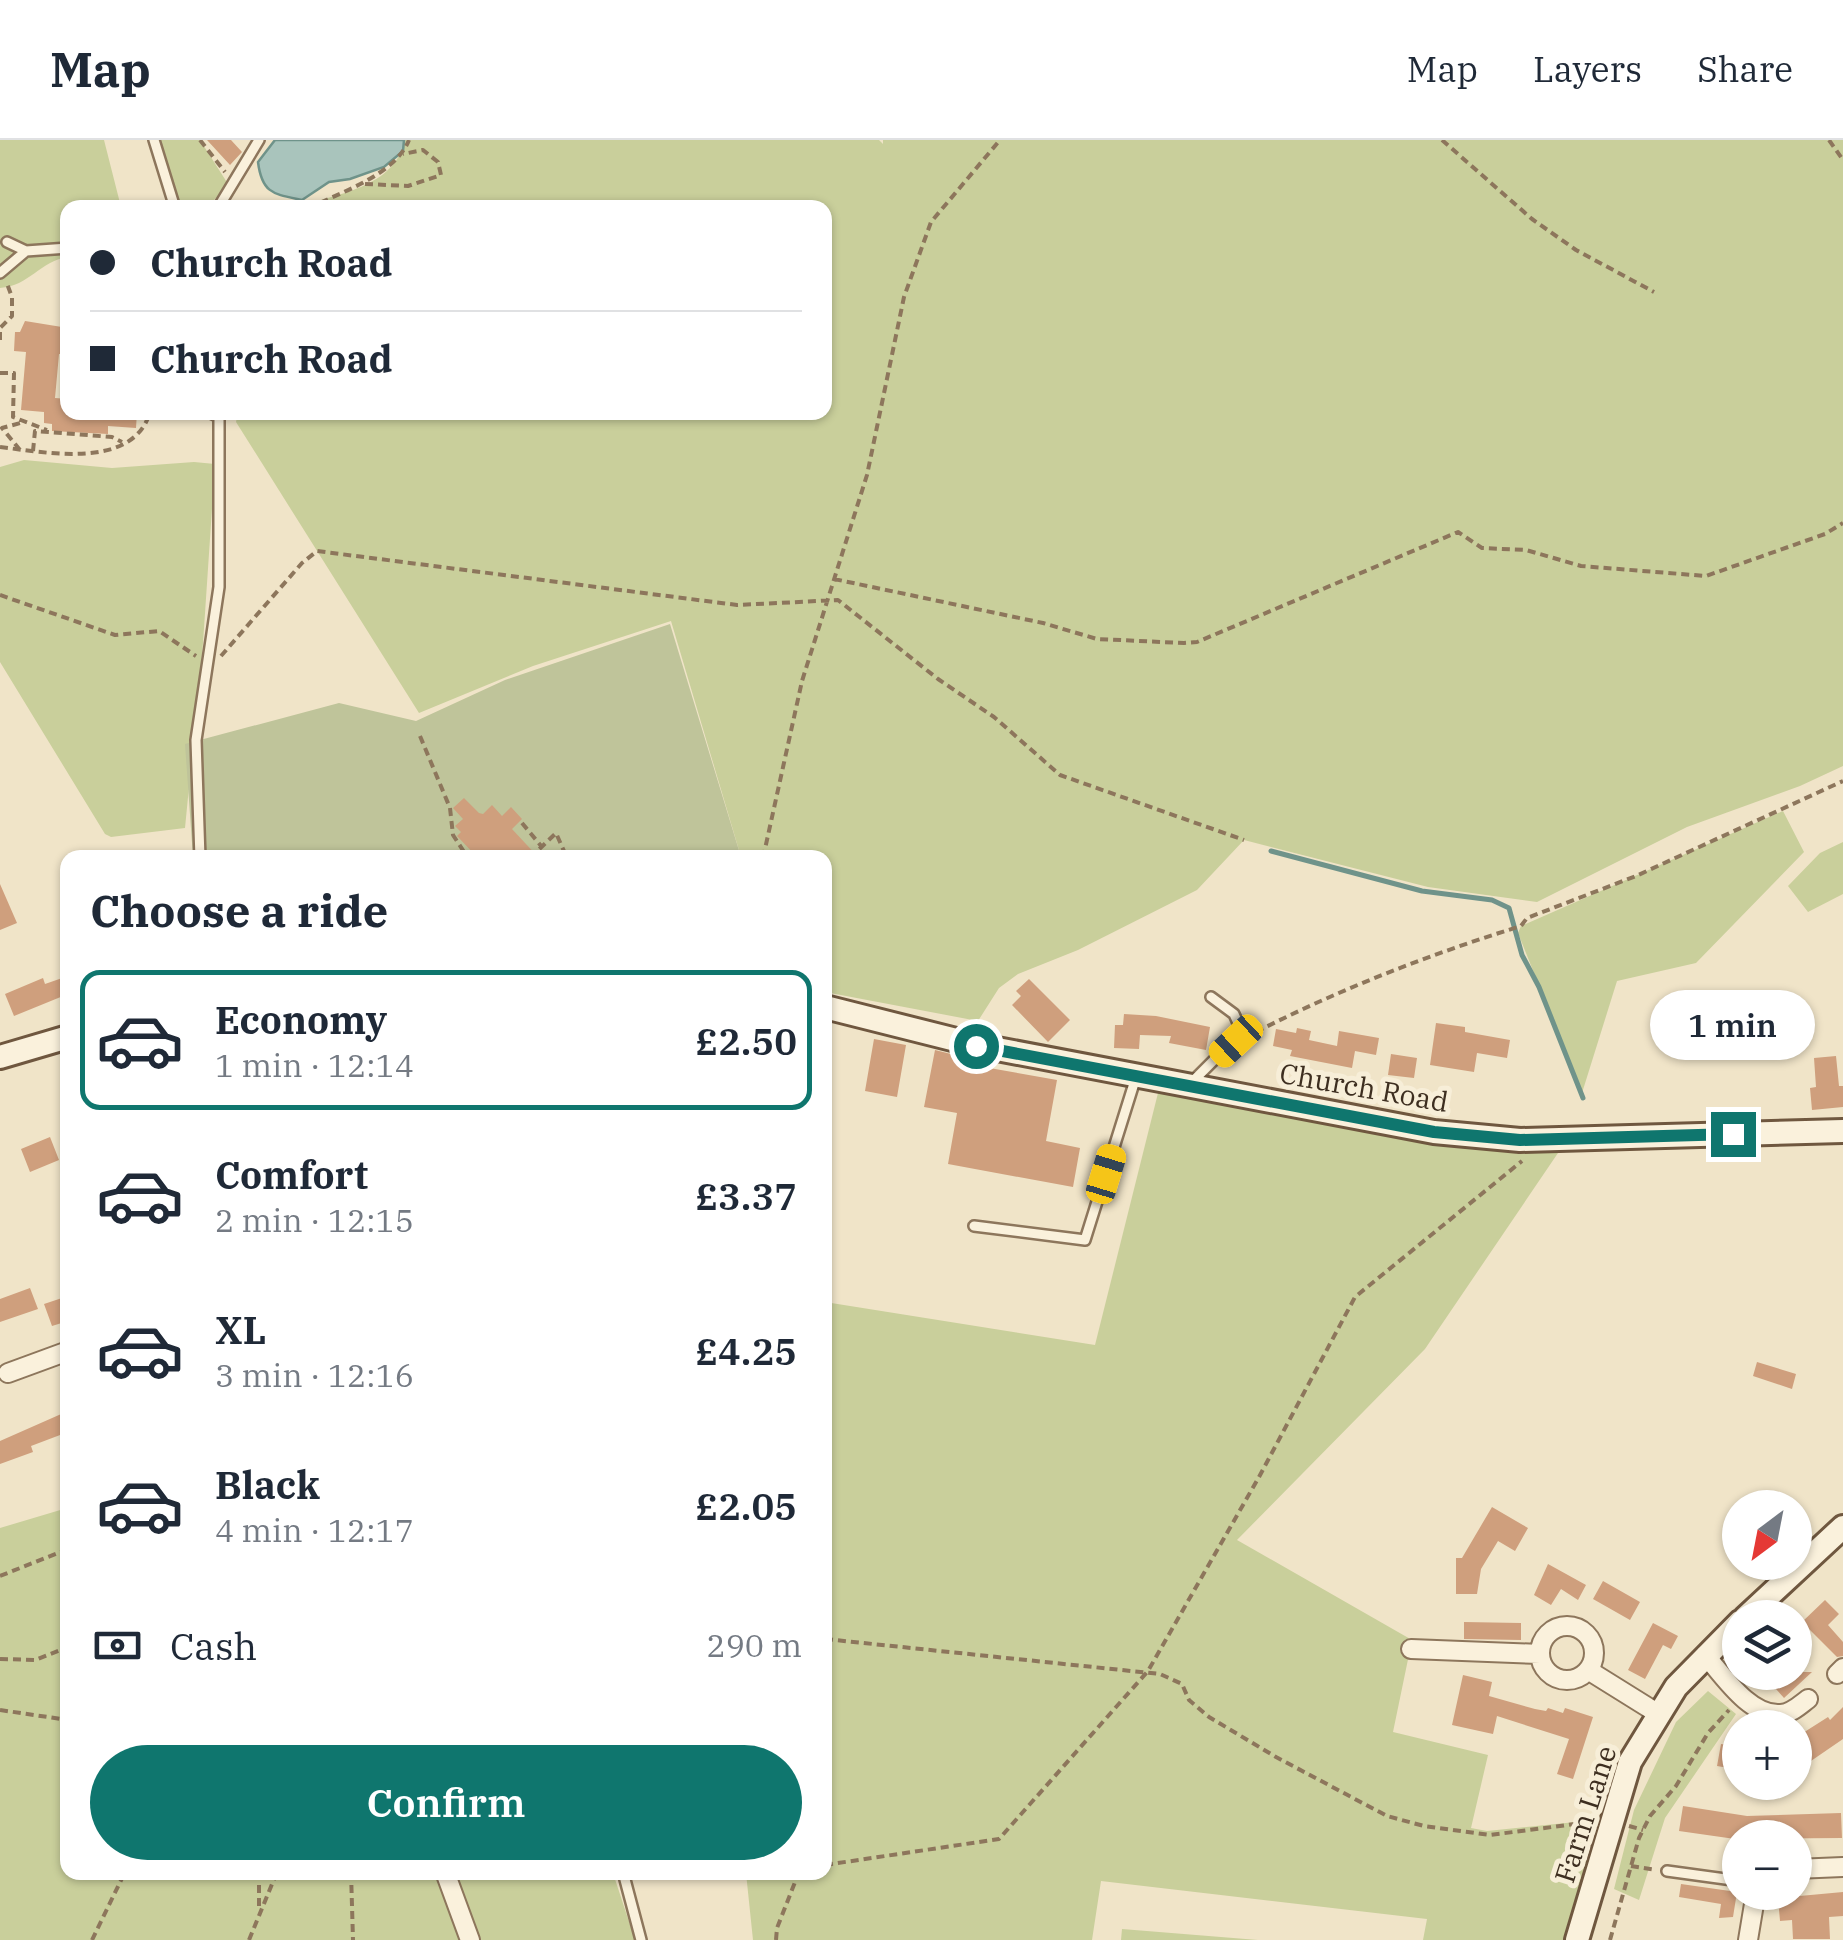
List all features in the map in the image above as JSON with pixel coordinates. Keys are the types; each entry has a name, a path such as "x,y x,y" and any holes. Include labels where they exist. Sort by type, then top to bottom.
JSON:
{"street":[{"name":"Church Road","path":"832,1009 976,1046 1434,1132 1520,1140 1843,1131"},
{"path":"1,1054 60,1040"},
{"path":"8,1373 60,1354"},
{"name":"Farm Lane","path":"1764,1600 1843,1526"},
{"path":"1574,1627 1588,1635 1594,1658 1588,1670 1576,1678 1556,1677 1544,1668 1540,1654 1543,1640 1552,1630 1574,1627"},
{"name":"Farm Lane","path":"1577,1940 1630,1762 1658,1714 1722,1639"},
{"path":"1410,1648 1540,1654"},
{"path":"1705,1655 1742,1695 1763,1710 1779,1715 1808,1699"},
{"path":"1588,1670 1658,1714"},
{"path":"1812,1868 1843,1867"},
{"path":"448,1880 470,1940"},
{"path":"1748,1940 1753,1910"}],"lane":[{"path":"154,140 173,200"},
{"path":"222,200 260,140"},
{"path":"7,242 26,251 60,249"},
{"path":"1,273 26,251"},
{"path":"200,850 196,740 220,587 220,420"},
{"path":"1188,1086 1242,1032 1238,1019 1211,997"},
{"path":"974,1226 1085,1240 1136,1077"},
{"path":"1667,1872 1722,1879"},
{"path":"624,1880 640,1940"}],"path":[{"path":"200,140 232,182"},
{"path":"403,154 409,140"},
{"path":"765,850 802,681 867,475 904,298 931,222 1000,140"},
{"path":"1442,140 1532,218 1576,250 1654,292"},
{"path":"1829,140 1843,160"},
{"path":"325,200 364,181 403,154 422,150 438,162 441,175 408,186 365,184"},
{"path":"0,340 0,328 12,316 12,297 1,273"},
{"path":"0,373 14,373 13,417 51,432"},
{"path":"4,407 13,408"},
{"path":"0,447 87,456 138,435 146,420"},
{"path":"20,450 2,428 26,421"},
{"path":"33,451 35,431 112,437 122,442"},
{"path":"834,579 1097,639 1184,644 1197,642 1458,532 1482,548 1526,550 1582,566 1706,576 1843,524"},
{"path":"218,660 302,563 317,551 737,605 838,600 938,679 994,717 1060,774 1244,840"},
{"path":"0,595 116,635 159,631 208,665"},
{"path":"420,736 450,808 452,835 462,850"},
{"path":"1237,1039 1454,947 1518,927 1527,918 1636,876 1843,782"},
{"path":"522,823 542,847"},
{"path":"539,850 556,834 563,850"},
{"path":"832,1864 999,1839 1148,1671 1355,1298 1521,1162"},
{"path":"0,1576 60,1552"},
{"path":"832,1639 1160,1674 1182,1684 1189,1700 1209,1716 1276,1757 1387,1816 1424,1826 1490,1834 1612,1820"},
{"path":"0,1660 35,1660 60,1651"},
{"path":"1610,1940 1639,1838 1650,1816 1676,1786 1708,1733 1742,1695"},
{"path":"0,1710 60,1719"},
{"path":"1632,1866 1667,1872"},
{"path":"92,1940 121,1880"},
{"path":"259,1880 259,1912"},
{"path":"249,1940 273,1880"},
{"path":"351,1880 353,1940"},
{"path":"776,1940 796,1880"}],"green space":[{"path":"0,140 104,140 119,200 60,200 60,259 19,283 0,288"},
{"path":"153,140 200,140 228,184 214,200 174,200"},
{"path":"404,140 879,140 883,144 883,140 1843,140 1843,766 1687,827 1537,902 1428,887 1244,840 1197,890 1078,950 1018,974 999,988 978,1021 832,993 832,850 739,850 671,621 533,666 419,713 236,422 832,420 832,200 320,200 377,179 399,156"},
{"path":"24,460 112,468 215,464 185,828 111,837 105,834 0,662 0,467"},
{"path":"670,624 739,850 193,850 185,744 339,703 416,721 505,680"},
{"path":"1783,811 1804,852 1696,963 1617,981 1582,1093 1518,933 1521,926"},
{"path":"1843,842 1843,894 1808,912 1788,886 1820,853"},
{"path":"1158,1093 1558,1153 1425,1349 1237,1540 1412,1640 1393,1732 1488,1755 1471,1828 1487,1831 1595,1820 1568,1940 1423,1940 1427,1919 1101,1881 1092,1940 753,1940 747,1880 832,1880 832,1303 1095,1345"},
{"path":"60,1510 60,1880 615,1880 635,1940 0,1940 0,1528"},
{"path":"1708,1691 1731,1710 1722,1710 1722,1735 1665,1818 1639,1900 1614,1889 1634,1810 1676,1722"},
{"path":"1122,1929 1258,1940 1121,1940"}],"water":[{"path":"275,140 404,140 403,151 384,167 329,182 302,200 277,194 263,181 258,162"}],"building":[{"path":"207,140 231,140 242,152 230,165"},
{"path":"25,321 60,327 55,398 60,398 60,420 136,420 136,428 108,426 108,434 52,431 52,424 44,423 44,412 21,410 26,352 14,351 15,332 20,332"},
{"path":"464,798 483,814 492,805 502,816 511,807 522,819 512,829 532,850 470,850 457,836 461,832 455,826 463,819 453,808"},
{"path":"0,884 17,923 0,930"},
{"path":"43,978 45,984 60,979 60,997 14,1016 5,994"},
{"path":"1029,979 1070,1020 1048,1042 1012,1005 1021,996 1016,991"},
{"path":"1124,1014 1210,1027 1206,1050 1169,1043 1171,1036 1140,1035 1139,1049 1114,1048 1115,1025 1123,1025"},
{"path":"1436,1023 1510,1040 1507,1058 1477,1053 1474,1072 1430,1065"},
{"path":"1297,1028 1311,1031 1309,1040 1337,1046 1339,1031 1379,1038 1376,1055 1355,1051 1352,1068 1290,1056 1292,1050 1273,1046 1276,1029 1296,1033"},
{"path":"874,1039 906,1045 897,1097 865,1091"},
{"path":"935,1050 979,1061 978,1066 1057,1080 1046,1141 1080,1148 1073,1187 948,1164 957,1113 924,1107"},
{"path":"1391,1054 1417,1058 1414,1078 1388,1075"},
{"path":"1836,1056 1843,1107 1812,1110 1810,1088 1816,1087 1814,1058"},
{"path":"50,1137 59,1160 30,1172 21,1149"},
{"path":"30,1288 38,1309 0,1322 0,1299"},
{"path":"60,1299 60,1324 52,1326 44,1304"},
{"path":"1757,1362 1796,1374 1792,1389 1753,1376"},
{"path":"60,1415 60,1435 31,1446 33,1452 0,1464 0,1441"},
{"path":"1492,1507 1528,1528 1515,1551 1498,1541 1481,1569 1477,1594 1456,1594 1456,1558 1462,1558"},
{"path":"1548,1564 1586,1585 1578,1600 1561,1589 1551,1605 1534,1595"},
{"path":"1603,1581 1640,1602 1630,1620 1593,1599"},
{"path":"1825,1600 1839,1614 1828,1625 1843,1642 1843,1656 1837,1657 1812,1632 1812,1612"},
{"path":"1464,1622 1521,1623 1521,1640 1464,1639"},
{"path":"1653,1623 1678,1636 1671,1649 1663,1645 1645,1679 1628,1670"},
{"path":"1463,1675 1492,1682 1489,1696 1535,1709 1563,1713 1565,1708 1593,1717 1573,1779 1557,1774 1569,1739 1497,1716 1493,1734 1452,1725"},
{"path":"1777,1690 1793,1690 1784,1698"},
{"path":"1843,1707 1843,1739 1812,1760 1812,1727 1828,1717 1830,1720"},
{"path":"1721,1744 1722,1744 1722,1767 1717,1766"},
{"path":"1683,1806 1747,1816 1841,1813 1842,1838 1812,1838 1812,1820 1722,1820 1722,1837 1679,1831"},
{"path":"1681,1884 1722,1890 1722,1910 1734,1910 1733,1917 1719,1918 1721,1904 1679,1897"},
{"path":"1843,1892 1843,1916 1829,1917 1830,1939 1793,1939 1792,1920 1780,1921 1779,1910 1812,1910 1812,1895"}],"waterway":[{"path":"1271,851 1422,891 1492,900 1509,908 1522,955 1539,987 1583,1098"}],"route":[{"path":"976,1046 1434,1132 1520,1140 1733,1134"}]}
